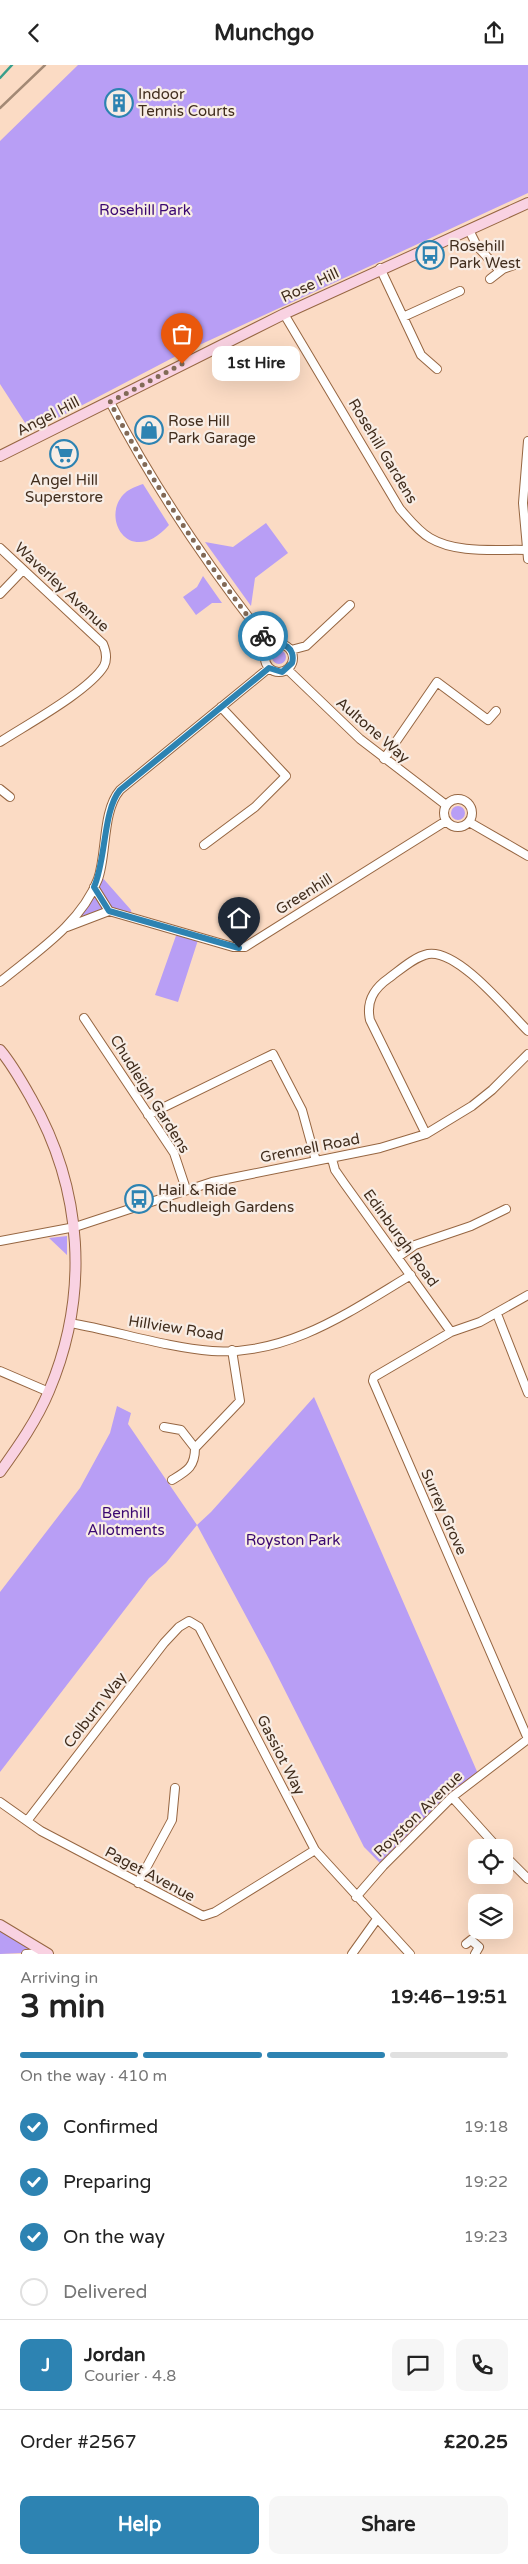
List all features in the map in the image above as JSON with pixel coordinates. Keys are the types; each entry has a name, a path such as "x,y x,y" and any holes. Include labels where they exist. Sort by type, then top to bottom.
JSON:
{"main road":[{"name":"Rose Hill","path":"110,402 380,268 528,203"},
{"name":"Angel Hill","path":"0,456 110,402"},
{"path":"0,1050 26,1089 48,1129 65,1178 75,1227 75,1278 70,1323 49,1392 24,1439 0,1472"},
{"path":"0,1925 47,1953"}],"street":[{"path":"469,230 477,246 500,271"},
{"path":"490,279 500,271 514,265"},
{"path":"380,268 424,360 437,369"},
{"path":"403,317 460,291"},
{"name":"Rosehill Gardens","path":"284,314 400,509 415,527 430,538 445,545 463,548 526,550"},
{"path":"110,402 139,457 179,521 219,579 270,647"},
{"path":"528,441 524,503 528,559"},
{"name":"Waverley Avenue","path":"0,548 103,644 107,652 106,659 96,675 79,690 0,741"},
{"path":"0,594 23,570"},
{"path":"292,650 306,646 350,605"},
{"path":"284,644 292,650 294,659 287,669 277,672 269,668 265,659 270,647 284,644"},
{"path":"0,981 67,927 94,887 100,871 115,795 269,668"},
{"name":"Aultone Way","path":"287,669 384,759 446,805"},
{"path":"384,759 437,682 488,720 496,711"},
{"path":"204,845 255,807 286,776 221,707"},
{"path":"0,789 10,797"},
{"path":"458,799 467,802 472,809 469,822 457,827 446,821 444,813 446,805 458,799"},
{"name":"Greenhill","path":"109,911 233,947 245,947 446,821"},
{"path":"469,822 528,855"},
{"path":"67,927 109,911 94,887"},
{"path":"426,1134 370,1021 369,1003 376,989 416,959 425,955 440,954 458,962 528,1031"},
{"name":"Chudleigh Gardens","path":"84,1019 174,1153 186,1189"},
{"path":"148,1115 273,1054 302,1110 316,1161"},
{"name":"Grennell Road","path":"0,1241 75,1227 186,1189 380,1148 426,1134 472,1106 492,1091 528,1054"},
{"name":"Edinburgh Road","path":"332,1159 335,1170 451,1332"},
{"path":"398,1257 415,1245 470,1226 506,1209"},
{"name":"Hillview Road","path":"70,1323 192,1348 232,1350 264,1347 311,1333 411,1275"},
{"path":"451,1332 497,1313 528,1295"},
{"path":"497,1313 528,1393"},
{"name":"Surrey Grove","path":"451,1332 374,1377 373,1381 528,1739"},
{"path":"195,1448 240,1401 232,1350"},
{"path":"0,1371 49,1392"},
{"path":"164,1427 181,1429 195,1448 195,1459 190,1468 172,1480"},
{"name":"Colburn Way","path":"27,1821 164,1643 179,1627 189,1621"},
{"name":"Gassiot Way","path":"189,1621 199,1627 314,1850 410,1954"},
{"name":"Royston Avenue","path":"356,1897 383,1866 452,1797 528,1739"},
{"path":"138,1883 172,1820 175,1788"},
{"path":"452,1797 490,1839"},
{"name":"Paget Avenue","path":"0,1802 27,1821 198,1915 208,1915 314,1850"},
{"path":"513,1864 528,1879"},
{"path":"352,1954 377,1919"},
{"path":"466,1944 471,1940 479,1947 475,1954"},
{"path":"26,1954 47,1953"}],"green space":[{"name":"Rosehill Park","path":"78,65 528,65 528,193 180,354 31,432 0,384 0,141"},
{"path":"143,484 169,525 155,537 142,542 131,541 123,535 117,525 115,514 118,503 125,493"},
{"path":"266,523 288,553 255,578 251,606 205,542 233,547"},
{"path":"203,576 222,603 212,603 196,615 183,597 197,587"},
{"path":"279,650 284,652 286,657 284,662 279,664 274,662 272,657 274,652"},
{"path":"455,806 461,806 465,813 461,820 455,820 451,816 451,810"},
{"path":"101,876 131,910 132,916 110,909 71,923"},
{"path":"178,930 199,937 178,1002 155,995"},
{"path":"67,1236 67,1255 49,1238"},
{"name":"Royston Park","path":"314,1397 479,1776 383,1866 364,1847 269,1659 197,1525 211,1512"},
{"name":"Benhill Allotments","path":"117,1406 131,1413 128,1424 197,1525 166,1563 149,1578 0,1772 0,1592 80,1488 110,1433"},
{"path":"0,1927 41,1952 0,1954"}],"waterway":[{"path":"0,78 12,65"}],"railway":[{"path":"0,108 45,65"}],"way so far":[{"path":"182,364 110,402 139,457 179,521 219,579 263,636"}],"place":[{"name":"Indoor Tennis Courts","path":"119,103"},
{"name":"Rosehill Park West","path":"430,255"},
{"name":"1st Hire","path":"182,364"},
{"name":"Rose Hill Park Garage","path":"149,430"},
{"name":"Angel Hill Superstore","path":"64,454"},
{"name":"Hail & Ride Chudleigh Gardens","path":"139,1199"}],"route":[{"path":"239,948 109,911 94,887 100,871 115,795 269,668 282,672 292,663 294,659 292,650 280,643 270,647 263,636"}]}
